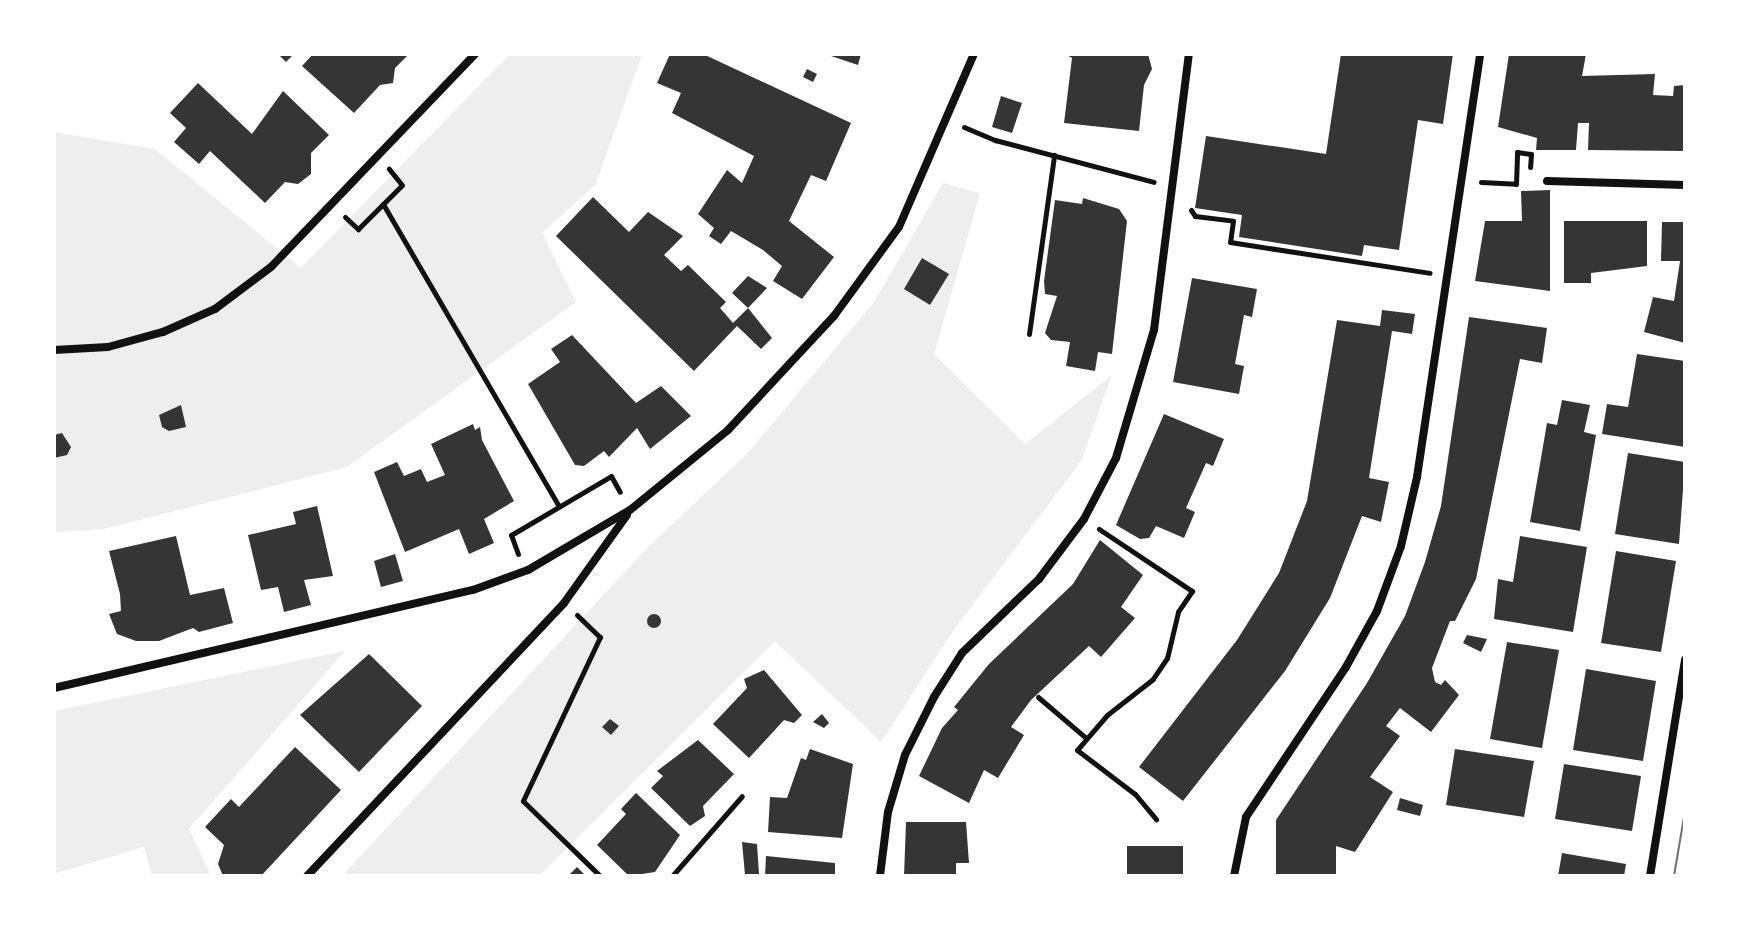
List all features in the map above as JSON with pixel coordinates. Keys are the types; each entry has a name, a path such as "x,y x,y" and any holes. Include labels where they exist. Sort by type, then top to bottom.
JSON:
{"street":[{"path":"54,350 108,347 163,332 215,309 271,267 475,54"},
{"path":"54,688 473,590 528,570 630,510 728,430 834,316 899,227 949,121 974,54"},
{"path":"880,876 888,812 905,755 934,697 962,653 1039,579 1084,519 1116,458 1145,373 1162,284 1189,54"},
{"path":"1234,876 1246,817 1346,667 1377,611 1401,546 1480,54"},
{"path":"1547,181 1685,185"},
{"path":"307,876 564,603 630,510"},
{"path":"1650,876 1685,660"}],"path":[{"path":"949,121 995,140 1148,181"},
{"path":"1493,183 1516,184 1517,152 1531,154"},
{"path":"1029,334 1054,155"},
{"path":"358,229 402,185"},
{"path":"383,204 559,506"},
{"path":"1195,216 1233,221 1230,242 1446,275"},
{"path":"511,535 608,478"},
{"path":"1084,519 1192,591 1178,612 1167,658 1153,679 1077,750 1135,794 1156,819"},
{"path":"564,603 600,637 523,801 600,876"},
{"path":"1038,697 1087,738"},
{"path":"672,876 742,796"}],"shaded area":[{"path":"510,54 642,54 596,184 542,233 576,302 347,467 104,529 54,532 54,132 155,149 301,268"},
{"path":"943,183 980,193 934,354 1025,444 1112,375 1081,461 953,631 881,742 775,641 539,876 342,876 646,549 748,453 874,302"},
{"path":"345,651 189,829 211,876 152,876 144,847 54,874 54,711"}],"building":[{"path":"278,54 294,54 286,62"},
{"path":"313,54 409,54 395,68 393,83 380,85 354,113 302,66"},
{"path":"670,54 703,54 851,123 826,181 811,175 789,221 834,257 802,299 773,281 782,266 763,250 731,231 721,244 709,236 714,228 698,214 727,170 742,183 754,156 672,113 681,93 657,83"},
{"path":"825,54 861,54 858,65"},
{"path":"1065,54 1148,54 1152,69 1144,85 1139,131 1064,123 1072,58"},
{"path":"1341,54 1453,54 1443,124 1418,120 1399,250 1364,245 1362,256 1239,237 1242,215 1195,208 1206,136 1326,154"},
{"path":"1509,54 1586,54 1582,76 1655,74 1653,95 1673,96 1674,86 1685,85 1685,151 1588,150 1589,123 1578,123 1576,150 1536,150 1537,138 1498,127"},
{"path":"807,69 817,74 813,82 803,77"},
{"path":"198,83 252,134 283,91 329,135 311,153 311,174 298,184 285,182 265,203 210,151 199,164 174,142 186,128 170,113"},
{"path":"1001,96 1022,103 1012,133 992,127"},
{"path":"1550,190 1550,291 1475,281 1485,221 1522,221 1521,191"},
{"path":"593,197 629,232 648,212 683,236 664,255 681,271 688,265 726,302 720,308 733,323 748,308 772,338 761,349 737,326 694,371 556,236"},
{"path":"1083,198 1119,209 1127,221 1112,354 1098,352 1095,371 1066,366 1070,342 1051,340 1045,333 1057,296 1045,294 1044,281 1055,200 1082,204"},
{"path":"1564,221 1647,221 1647,266 1591,273 1591,283 1564,283"},
{"path":"1662,222 1685,222 1685,343 1644,332 1653,297 1674,301 1680,261 1661,261"},
{"path":"922,258 949,274 930,305 904,289"},
{"path":"748,276 767,288 748,308 732,293"},
{"path":"1192,278 1257,289 1252,317 1244,315 1235,364 1244,366 1239,394 1173,382"},
{"path":"1382,310 1415,314 1412,334 1392,331 1369,478 1389,482 1381,522 1362,516 1330,598 1285,671 1183,801 1139,767 1237,640 1279,573 1307,501 1337,320 1380,326"},
{"path":"1469,317 1547,328 1542,363 1520,359 1476,579 1455,621 1450,621 1432,668 1435,682 1441,685 1445,680 1459,695 1431,732 1400,708 1386,726 1400,736 1370,777 1393,792 1355,852 1336,846 1336,876 1276,876 1276,820 1367,683 1405,616 1425,562 1441,506"},
{"path":"572,335 636,403 661,386 691,416 650,449 637,428 609,457 604,451 584,466 575,465 528,384 560,362 551,349"},
{"path":"1637,354 1685,361 1685,447 1602,434 1607,404 1628,407"},
{"path":"1562,400 1590,405 1584,432 1596,435 1580,531 1530,522 1547,423 1557,425"},
{"path":"181,405 186,427 169,431 162,427 159,415"},
{"path":"1164,414 1224,439 1213,466 1206,463 1186,508 1195,512 1184,538 1156,526 1149,538 1140,539 1116,525"},
{"path":"473,424 475,430 480,427 482,440 514,501 484,519 494,543 469,554 459,529 405,552 374,472 397,462 404,476 421,469 427,482 445,475 431,444"},
{"path":"62,433 71,447 67,455 54,458 54,435"},
{"path":"1628,453 1685,462 1679,544 1615,534"},
{"path":"317,506 333,576 304,580 311,605 284,612 278,587 261,590 248,535 296,524 293,512"},
{"path":"176,536 190,595 224,588 233,623 199,632 193,628 159,641 136,641 117,634 109,614 121,611 120,594 109,551"},
{"path":"1520,536 1587,547 1573,632 1494,619 1498,579 1513,582"},
{"path":"1100,540 1143,575 1121,607 1135,618 1101,657 1089,646 1031,700 1011,727 1024,735 998,778 984,770 969,803 919,776 942,728 958,710 954,707 989,664 1073,584"},
{"path":"1616,551 1676,561 1661,652 1601,643"},
{"path":"395,554 403,581 381,587 374,561"},
{"path":"654,614 661,621 654,628 647,621"},
{"path":"1467,635 1487,639 1481,652 1463,643"},
{"path":"1507,642 1559,650 1542,748 1490,739"},
{"path":"369,654 422,706 359,772 300,715"},
{"path":"1586,669 1656,681 1643,761 1573,750"},
{"path":"764,670 802,715 794,723 784,720 749,758 713,724 747,688 744,679"},
{"path":"822,714 829,723 824,728 813,722"},
{"path":"610,719 619,726 611,735 602,727"},
{"path":"698,740 734,774 703,806 705,816 690,826 651,788 663,776 657,771"},
{"path":"295,747 341,790 261,876 223,876 218,864 224,845 205,827 231,799 239,807"},
{"path":"810,749 853,764 842,838 768,832 770,797 787,798 801,758 806,760"},
{"path":"1455,749 1534,761 1524,817 1446,805"},
{"path":"1564,764 1641,776 1632,831 1555,819"},
{"path":"636,793 680,835 655,872 629,876 597,845 626,814 621,809"},
{"path":"1400,798 1423,805 1420,816 1397,810"},
{"path":"906,822 966,822 969,863 956,863 956,876 904,876"},
{"path":"742,842 757,844 759,874 745,875"},
{"path":"1127,846 1183,846 1183,876 1127,876"},
{"path":"1562,853 1626,864 1624,876 1558,876"},
{"path":"766,856 835,863 835,876 765,876"},
{"path":"577,867 586,876 568,876"}],"tram line":[{"path":"1674,876 1685,811"}]}
